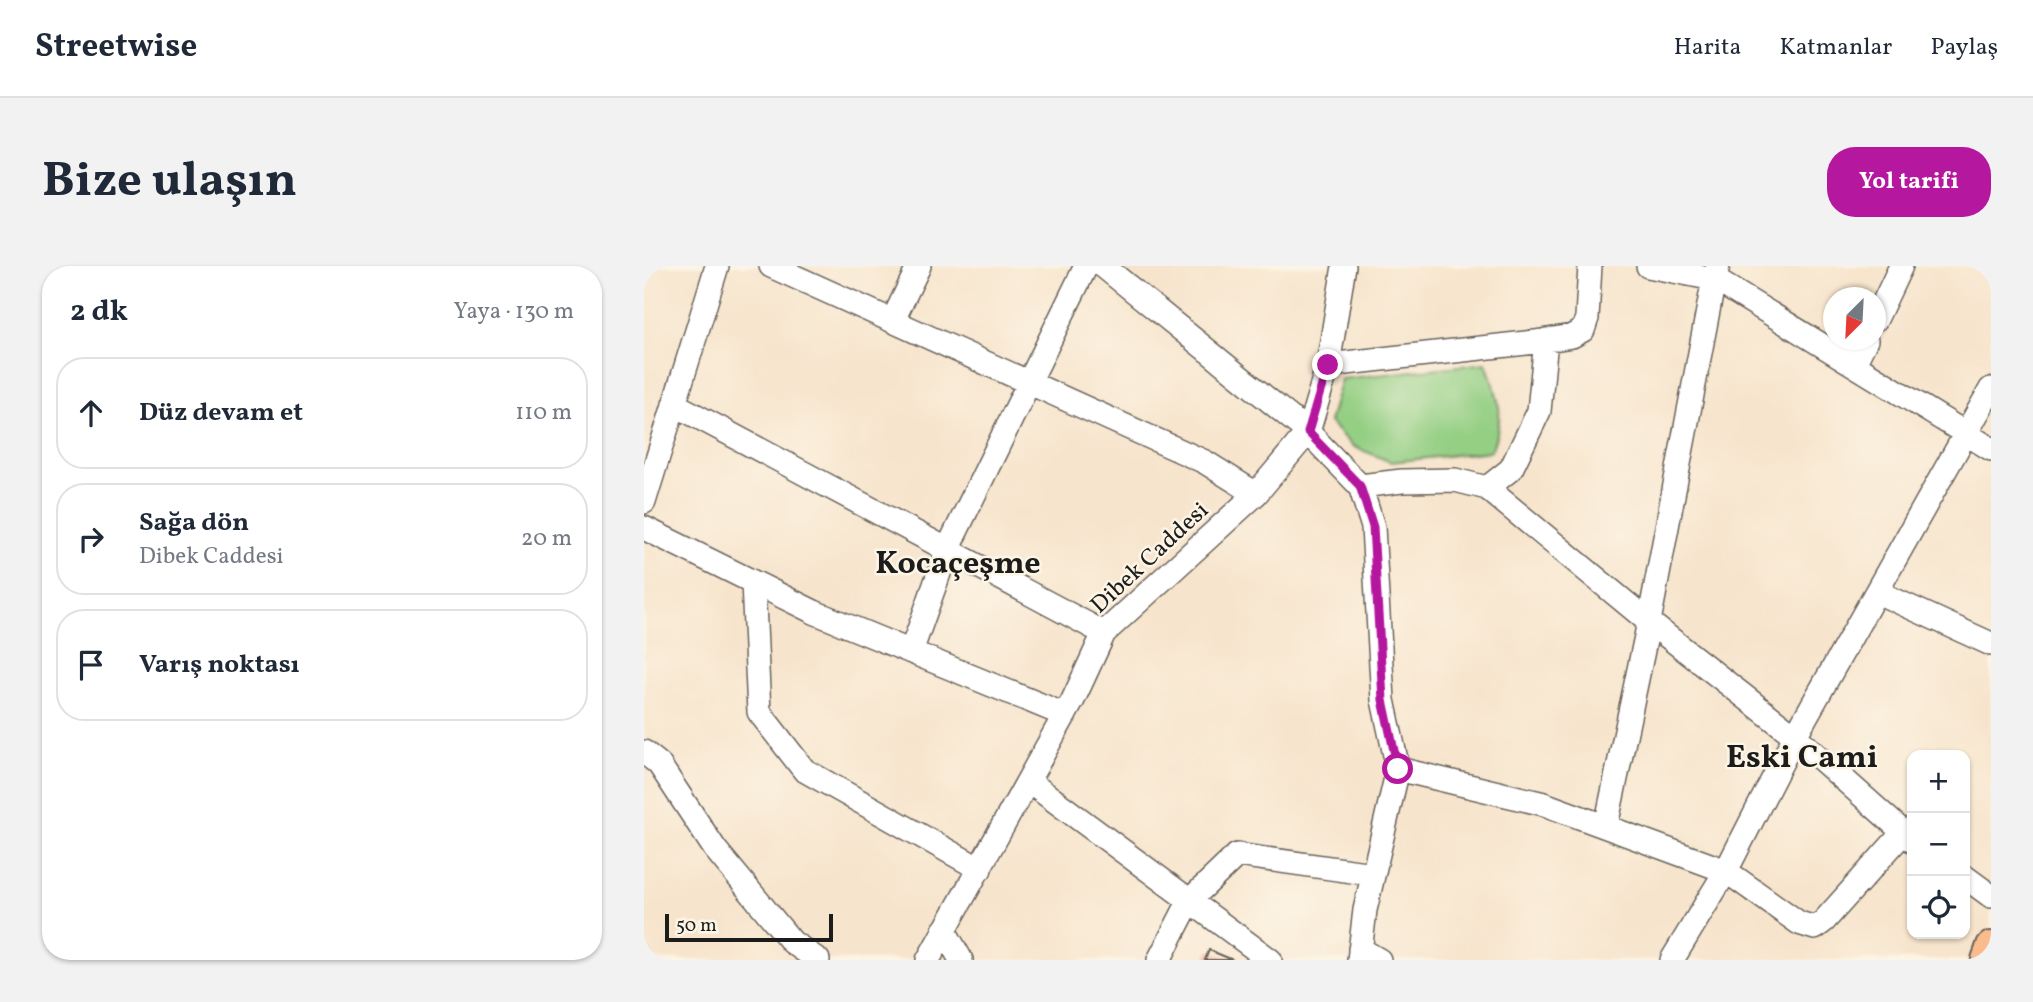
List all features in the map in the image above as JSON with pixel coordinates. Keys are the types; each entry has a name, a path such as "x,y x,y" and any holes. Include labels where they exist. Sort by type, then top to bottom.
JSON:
{"main road":[{"path":"1986,960 1991,946"}],"street":[{"path":"644,502 717,266"},
{"path":"771,266 1205,462 1256,494"},
{"path":"893,320 919,266"},
{"path":"911,652 948,548 1086,266"},
{"path":"1103,266 1308,432 1360,486 1373,527 1383,700 1398,769 1373,874 1366,956"},
{"name":"Dibek Caddesi","path":"928,960 1065,715 1104,633 1256,494 1308,432 1328,365 1344,266"},
{"path":"1328,365 1572,336 1583,330 1587,318 1590,266"},
{"path":"1648,266 1716,272 1854,364 1991,449"},
{"path":"1886,297 1901,266"},
{"path":"1606,826 1649,622 1716,272"},
{"path":"1487,488 1511,468 1539,411 1546,340"},
{"path":"1854,364 1861,350"},
{"path":"1672,960 1726,871 1795,736 1991,389"},
{"path":"674,404 1104,633"},
{"path":"1360,486 1402,481 1455,480 1487,488 1649,622 1795,736 1907,836"},
{"path":"644,528 814,612 1065,715"},
{"path":"753,582 759,712 796,761 804,770 980,869"},
{"path":"1877,592 1991,644"},
{"path":"644,752 659,764 715,849 792,942 818,960"},
{"path":"1398,769 1544,804 1726,871 1799,923 1815,928 1907,838"},
{"path":"1028,781 1270,960"},
{"path":"1158,960 1189,900 1237,855 1373,874"},
{"path":"1970,881 1991,896"},
{"path":"944,930 961,960"}],"green space":[{"path":"1486,363 1499,407 1496,438 1491,451 1391,462 1352,446 1329,422 1341,379"}],"building":[{"path":"1209,950 1233,960 1205,960"}],"district":[{"name":"Kocaçeşme","path":"958,562"},
{"name":"Eski Cami","path":"1802,756"}],"route":[{"path":"1328,365 1308,432 1360,486 1373,527 1383,700 1398,769"}]}
